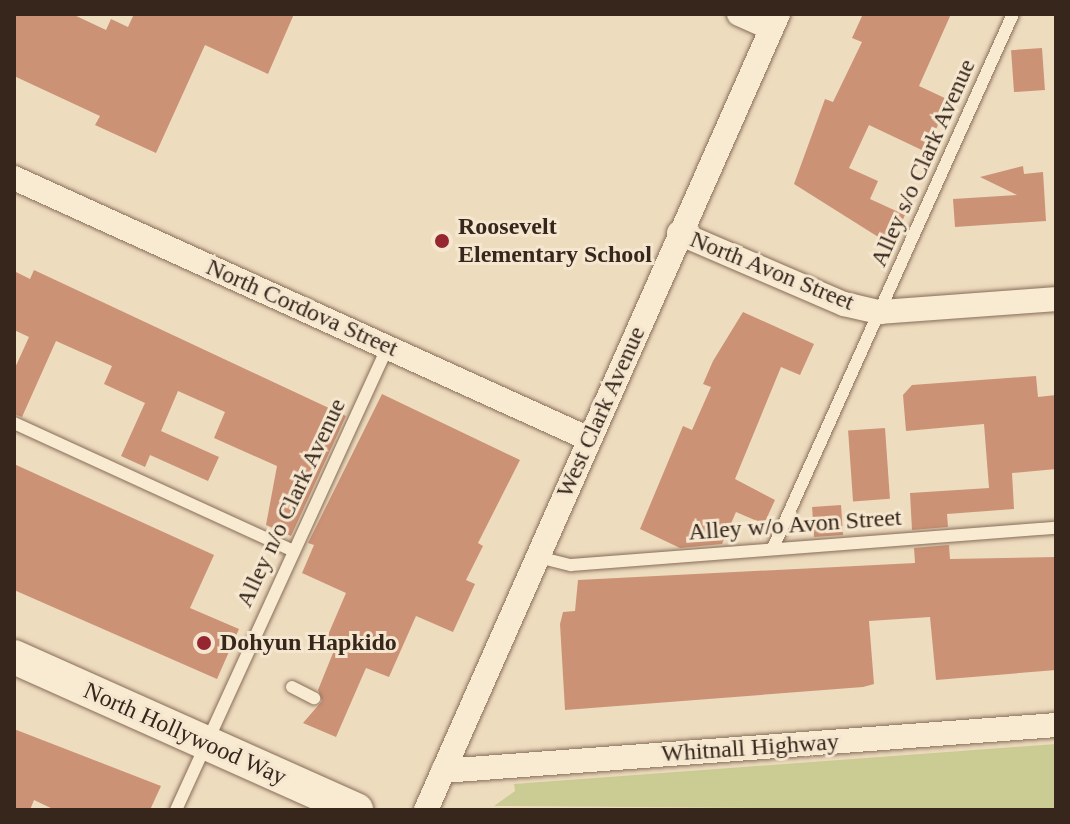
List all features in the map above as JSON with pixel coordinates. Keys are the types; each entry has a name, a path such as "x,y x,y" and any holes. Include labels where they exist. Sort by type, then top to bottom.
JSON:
{"main road":[{"name":"North Hollywood Way","path":"14,657 356,810"}],"street":[{"path":"739,14 774,21"},
{"name":"West Clark Avenue","path":"426,810 774,21"},
{"name":"North Cordova Street","path":"14,178 589,439"},
{"name":"North Avon Street","path":"679,233 844,304 880,312 1056,299"},
{"name":"Whitnall Highway","path":"443,771 1056,725"}],"lane":[{"name":"Alley s/o Clark Avenue","path":"773,548 1013,14"},
{"name":"Alley n/o Clark Avenue","path":"176,810 292,550 388,346"},
{"path":"14,423 292,550"},
{"name":"Alley w/o Avon Street","path":"538,557 571,565 1056,528"},
{"path":"292,687 314,698"}],"green space":[{"path":"1056,744 1056,810 494,806 515,791 514,784"}],"building":[{"path":"14,14 72,14 106,30 111,19 128,27 134,14 294,14 268,74 205,45 156,153 95,125 100,116 14,76"},
{"path":"863,14 951,14 919,86 949,100 926,152 869,125 849,168 878,181 870,199 905,215 891,245 794,184 825,99 833,102 862,42 852,38"},
{"path":"1042,48 1045,90 1014,92 1011,50"},
{"path":"1023,166 1024,174 1043,172 1046,221 955,227 953,199 1017,195 980,177"},
{"path":"34,270 346,416 291,536 266,525 277,466 214,438 225,412 178,391 161,431 219,457 208,481 150,455 145,467 121,456 145,403 104,384 112,366 56,341 22,417 14,414 14,370 29,337 14,330 14,271 30,279"},
{"path":"743,312 814,344 800,375 781,367 735,479 775,500 764,524 736,512 722,544 680,548 640,529 683,426 692,430 711,387 703,384 713,361"},
{"path":"1036,376 1038,397 1056,395 1056,469 1012,473 1014,509 947,514 948,527 912,530 910,493 989,488 984,424 906,431 903,395 912,385"},
{"path":"382,394 520,460 478,543 483,546 466,580 475,584 453,632 416,616 389,677 366,668 336,737 303,723 322,701 318,690 333,653 322,649 346,593 302,573 314,545 308,543"},
{"path":"885,428 890,499 853,501 848,431"},
{"path":"14,464 214,555 190,608 239,629 217,679 14,590"},
{"path":"841,505 843,535 814,537 812,507"},
{"path":"949,545 950,559 1056,557 1056,670 936,680 930,617 869,621 874,684 565,710 560,624 563,612 575,611 578,580 915,563 914,548"},
{"path":"14,729 161,786 150,810 55,810 34,800 30,810 14,810"}],"place":[{"name":"Roosevelt Elementary School","path":"442,241"},
{"name":"Dohyun Hapkido","path":"204,643"}]}
